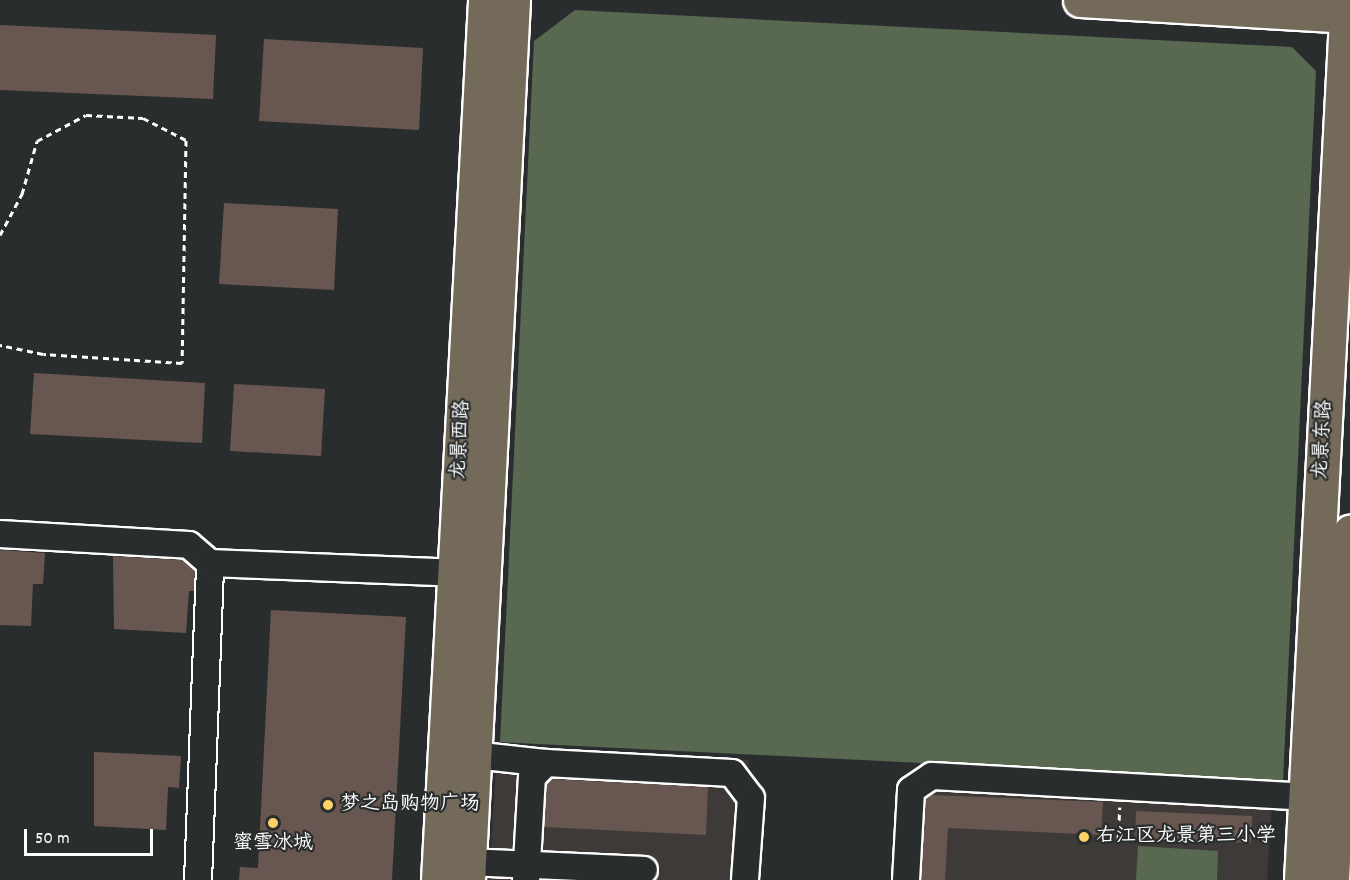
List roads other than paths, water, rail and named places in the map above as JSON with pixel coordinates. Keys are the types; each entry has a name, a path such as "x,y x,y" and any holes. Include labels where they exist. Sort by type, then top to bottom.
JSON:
{"main road":[{"name":"龙景西路","path":"438,880 485,0"},
{"name":"龙景西路","path":"468,871 513,0"},
{"path":"1080,0 1348,10"},
{"name":"龙景东路","path":"1301,880 1348,10"},
{"path":"1332,880 1350,531"}],"lane":[{"path":"0,534 189,545 210,563 455,573"},
{"path":"198,880 210,563"},
{"path":"474,755 546,763 732,773 751,798 745,880"},
{"path":"526,872 532,777 546,763"},
{"path":"906,880 911,790 932,776 1305,797"},
{"path":"468,871 644,870"}],"place":[{"name":"梦之岛购物广场","path":"328,805"},
{"name":"蜜雪冰城","path":"273,823"},
{"name":"右江区龙景第三小学","path":"1084,837"}]}
